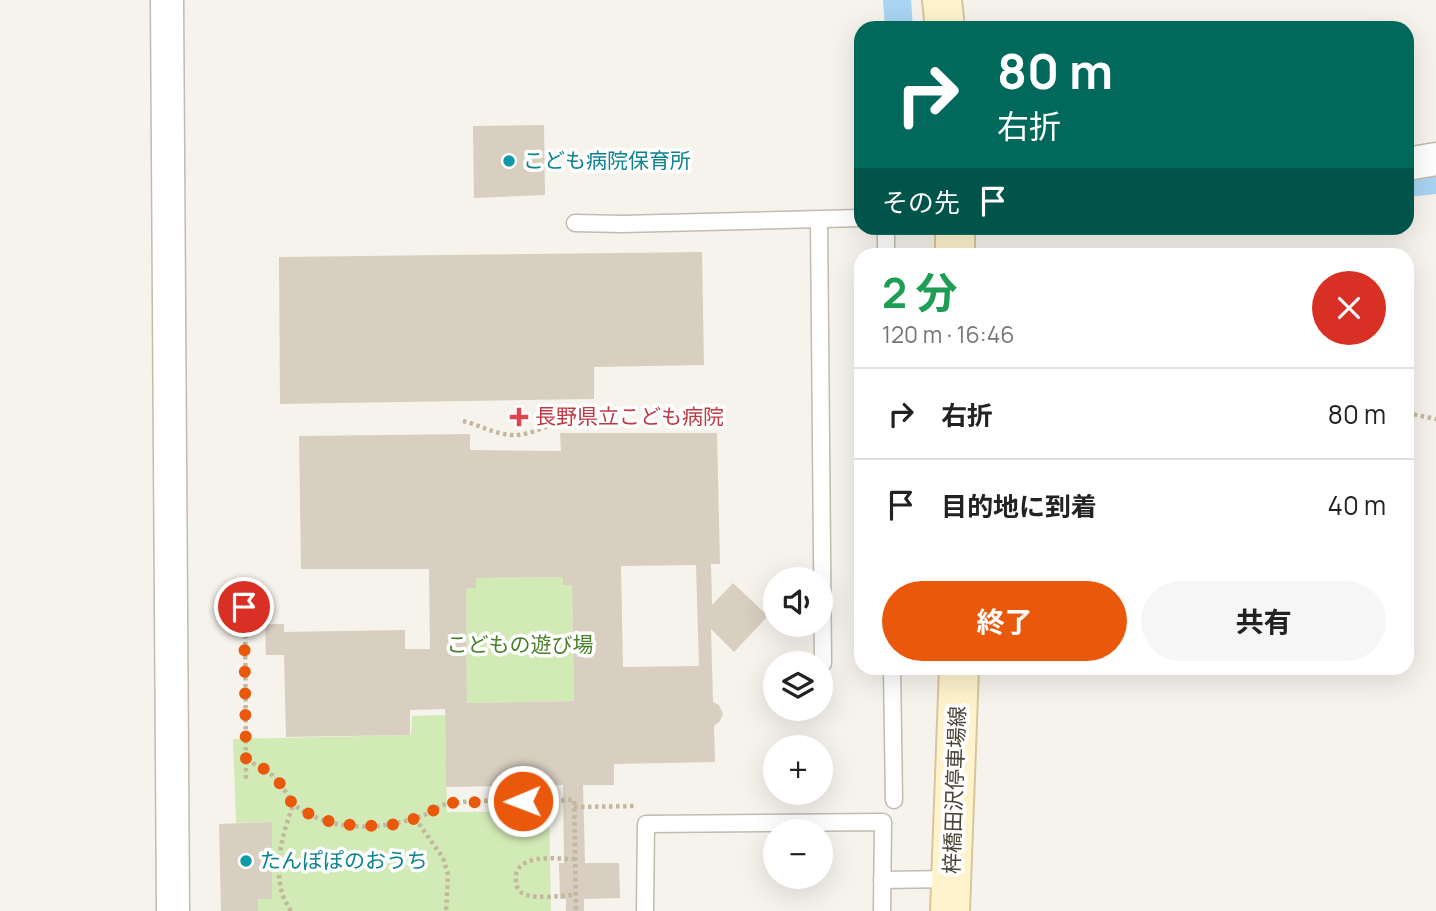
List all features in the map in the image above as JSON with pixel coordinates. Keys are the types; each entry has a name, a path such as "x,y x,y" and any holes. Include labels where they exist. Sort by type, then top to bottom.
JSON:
{"main road":[{"path":"942,0 944,21"},
{"name":"梓橋田沢停車場線","path":"951,895 959,675"}],"street":[{"path":"167,0 173,911"},
{"path":"1414,163 1436,159"}],"lane":[{"path":"575,223 854,218"},
{"path":"819,219 822,651"},
{"path":"892,675 894,800"},
{"path":"645,911 646,824 883,822 882,911"},
{"path":"882,880 951,895"}],"path":[{"path":"1414,414 1436,419"},
{"path":"463,421 506,435 522,435 567,421"},
{"path":"244,607 246,779"},
{"path":"246,760 263,768 279,782 293,805 315,817 339,824 400,824 447,803 574,800 576,911"},
{"path":"291,911 283,897 279,875 280,850 293,805"},
{"path":"415,818 443,858 448,875 446,911"},
{"path":"575,859 533,860 523,863 516,870 515,879 517,889 523,894 575,895"}],"green space":[{"name":"こどもの遊び場","path":"563,577 572,585 574,701 467,703 466,588 476,588 476,578"},
{"path":"445,715 447,812 549,811 551,911 258,911 258,899 272,899 272,822 236,823 233,739 411,735 412,716"}],"building":[{"name":"こども病院保育所","path":"544,125 545,195 474,198 473,126"},
{"path":"702,252 704,365 594,367 594,399 280,404 279,257"},
{"path":"560,433 717,433 720,564 711,564 712,605 733,583 763,611 763,621 734,652 711,629 713,702 719,705 723,714 714,726 715,762 614,764 614,785 583,785 585,863 619,863 620,898 584,899 584,911 566,911 566,899 560,899 559,863 564,863 563,785 446,787 445,709 410,710 410,735 286,737 284,655 266,655 265,624 284,624 284,632 405,630 405,649 430,649 429,569 301,569 299,436 470,434 470,450 561,451","holes":["696,565 699,666 623,667 621,566","563,577 563,585 572,585 574,701 467,703 466,588 476,588 476,578"]},
{"name":"たんぽぽのおうち","path":"272,822 272,899 258,899 258,911 221,911 219,824"}],"waterway":[{"path":"897,0 898,21"},
{"path":"1414,182 1436,180"}],"place":[{"name":"こども病院保育所","path":"509,161"},
{"name":"長野県立こども病院","path":"519,417"},
{"name":"たんぽぽのおうち","path":"246,861"}],"route":[{"path":"244,607 246,760 263,768 279,782 293,805 315,817 339,824 369,826 400,824 447,803 523,801"}]}
